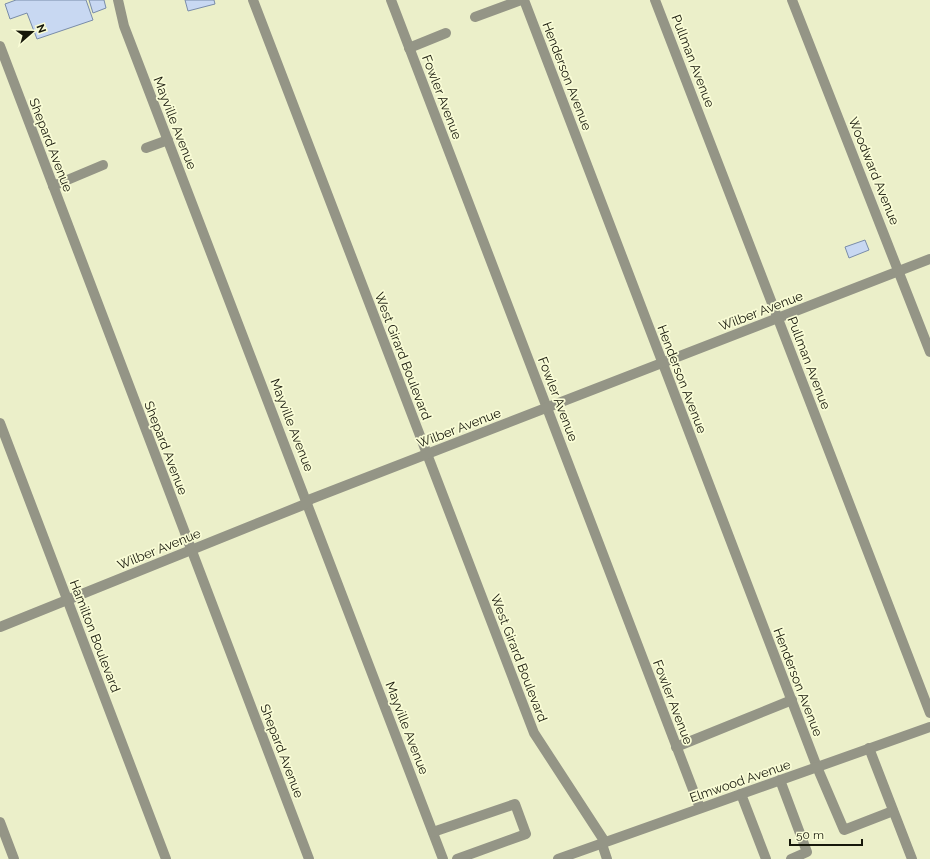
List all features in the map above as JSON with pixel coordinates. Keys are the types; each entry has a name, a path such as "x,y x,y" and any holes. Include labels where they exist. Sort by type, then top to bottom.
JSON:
{"street":[{"name":"Mayville Avenue","path":"118,0 124,26 443,859"},
{"name":"West Girard Boulevard","path":"253,0 534,733 603,843 608,859"},
{"name":"Fowler Avenue","path":"391,0 700,808"},
{"path":"475,17 522,0"},
{"name":"Henderson Avenue","path":"522,0 817,767 844,830 893,811"},
{"name":"Pullman Avenue","path":"655,0 930,713"},
{"name":"Woodward Avenue","path":"792,0 930,352"},
{"path":"409,48 446,33"},
{"name":"Shepard Avenue","path":"0,46 309,859"},
{"path":"146,148 168,140"},
{"path":"53,186 103,166"},
{"name":"Wilber Avenue","path":"0,627 303,505 307,501 930,259"},
{"name":"Hamilton Boulevard","path":"0,423 166,859"},
{"path":"676,747 792,700"},
{"name":"Elmwood Avenue","path":"558,859 930,727"},
{"path":"869,748 912,859"},
{"path":"780,780 808,852 790,859"},
{"path":"741,794 766,859"},
{"path":"433,832 516,804 526,834 458,859"},
{"path":"0,822 14,859"}],"building":[{"path":"16,0 86,0 93,20 37,39 27,13 10,19 5,4"},
{"path":"89,0 104,0 106,8 93,13"},
{"path":"185,0 214,0 215,4 188,11"},
{"path":"865,240 869,250 849,258 845,247"}]}
